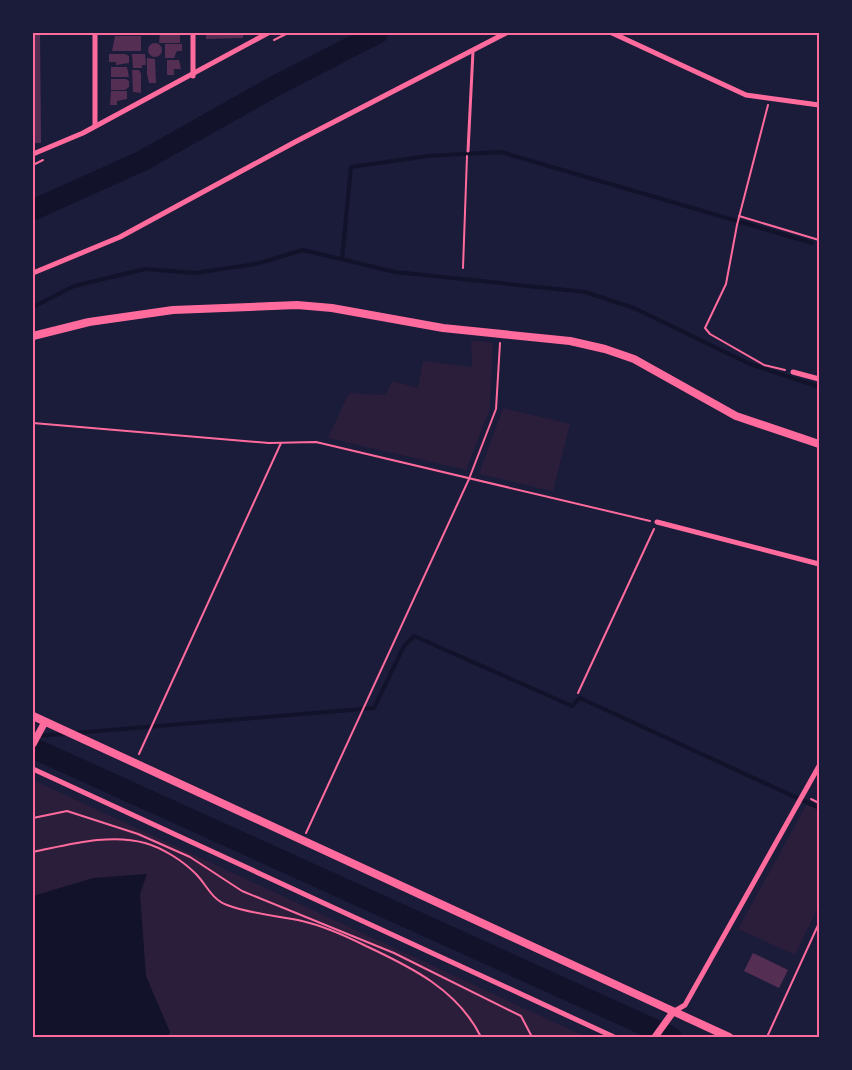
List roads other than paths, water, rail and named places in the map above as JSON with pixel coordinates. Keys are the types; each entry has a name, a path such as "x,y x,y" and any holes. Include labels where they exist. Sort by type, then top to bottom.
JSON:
{"main road":[{"path":"33,336 89,322 173,310 297,305 332,308 392,320 500,336 570,342 634,359 736,416 819,444"},
{"path":"33,716 303,838 729,1037"}],"street":[{"path":"95,33 95,126"},
{"path":"192,76 193,33"},
{"path":"33,154 95,126 192,76 268,33"},
{"path":"33,273 120,237 506,33"},
{"path":"612,33 746,95 819,105"},
{"path":"793,372 819,379"},
{"path":"657,522 819,564"},
{"path":"33,744 45,722"},
{"path":"655,1037 673,1012 686,1005 819,766"},
{"path":"33,769 614,1037"}],"lane":[{"path":"468,151 474,49"}],"waterway":[{"path":"33,210 142,161 275,86 378,33"},
{"path":"342,259 351,167 428,156 501,152 812,243"},
{"path":"33,307 74,286 145,269 195,273 256,264 303,250 395,272 585,292 634,308 750,364 819,387"},
{"path":"75,733 374,708 404,646 414,636 572,706 580,698 819,808"},
{"path":"33,736 67,734"},
{"path":"33,748 671,1037"}]}
